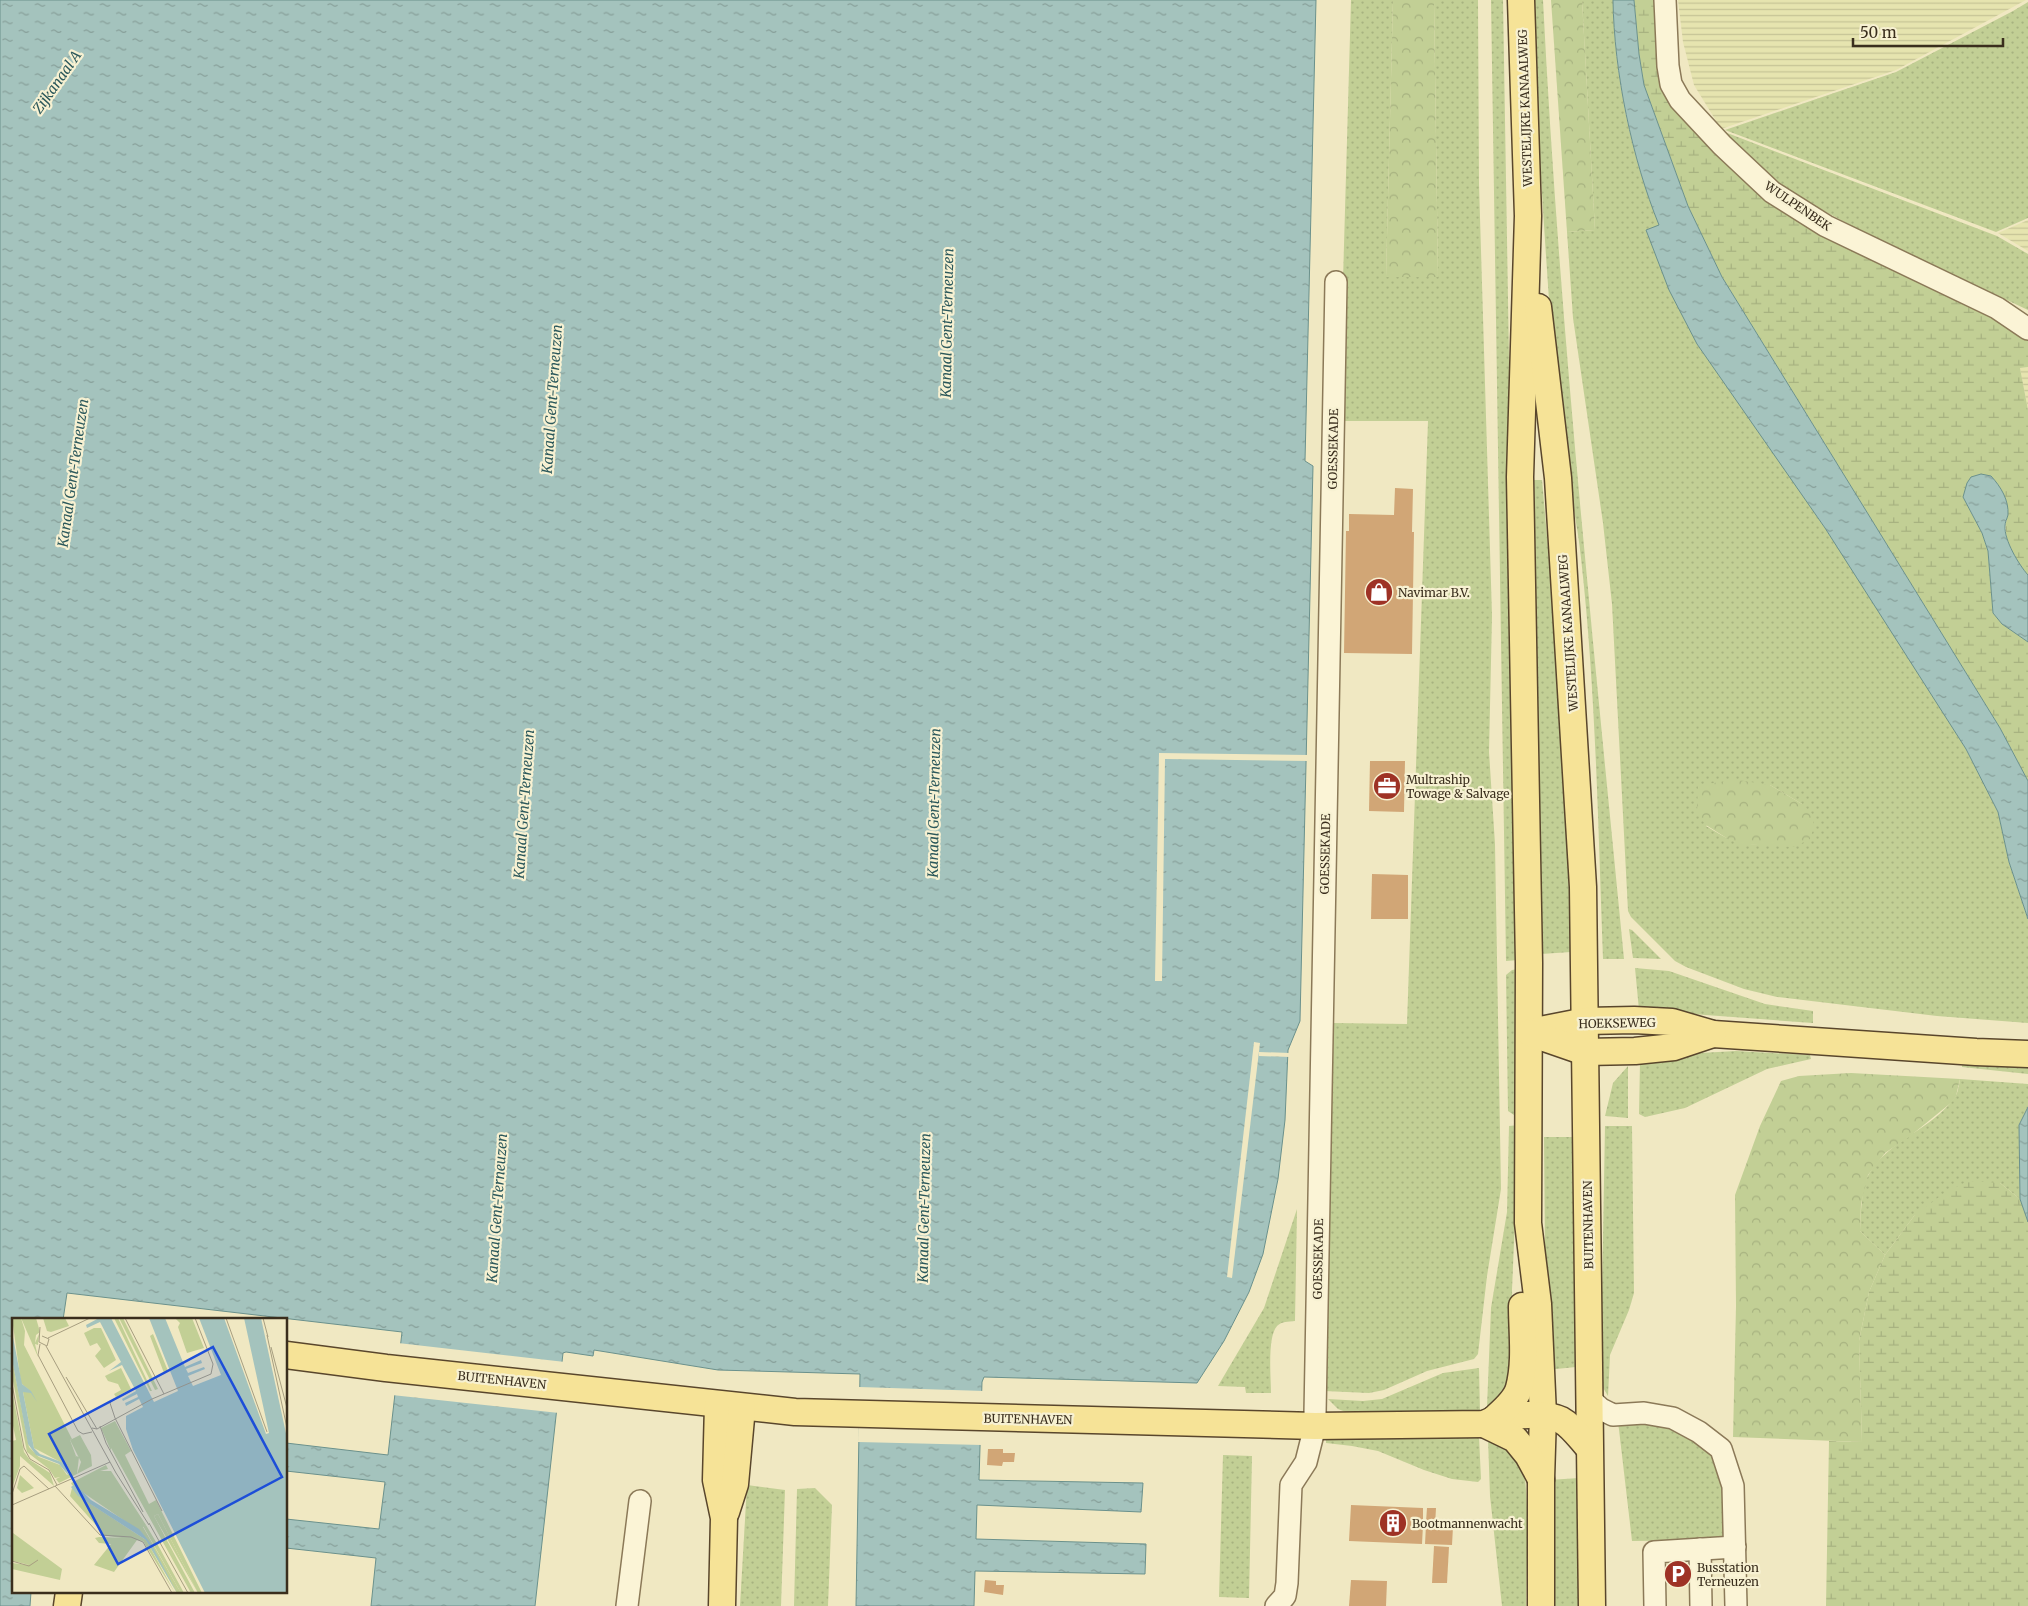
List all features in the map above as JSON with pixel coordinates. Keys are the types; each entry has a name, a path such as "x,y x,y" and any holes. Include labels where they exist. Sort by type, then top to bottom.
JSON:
{"main road":[{"name":"WESTELIJKE KANAALWEG","path":"1521,0 1528,216 1520,477 1530,1032"},
{"name":"WESTELIJKE KANAALWEG","path":"1528,216 1558,478 1583,887 1585,1052"},
{"name":"HOEKSEWEG","path":"1530,1032 1586,1021 1634,1020 1672,1022 1713,1034 2028,1054"},
{"name":"HOEKSEWEG","path":"1530,1032 1585,1052 1635,1051 1674,1047 1713,1034"},
{"name":"BUITENHAVEN","path":"1530,1032 1528,1223 1538,1304 1543,1415 1540,1479 1542,1606"},
{"name":"BUITENHAVEN","path":"1585,1052 1590,1310 1588,1398 1592,1606"},
{"name":"BUITENHAVEN","path":"1489,1421 1509,1404 1519,1388 1522,1362 1522,1252 1528,1223"},
{"name":"BUITENHAVEN","path":"288,1355 730,1406 856,1415 1315,1426 1489,1421 1543,1415 1552,1416 1568,1424 1589,1448"},
{"path":"722,1606 724,1518 735,1484 730,1406"},
{"name":"BUITENHAVEN","path":"1489,1421 1515,1439 1528,1455 1540,1479"}],"street":[{"name":"WULPENBEK","path":"1666,0 1668,66 1671,84 1680,100 1772,192 1826,226 1997,308 2028,329"},
{"name":"GOESSEKADE","path":"1315,1426 1336,282"},
{"path":"1588,1398 1601,1409 1613,1415 1644,1414 1673,1418 1699,1432 1721,1450 1734,1486 1736,1606"},
{"path":"1276,1606 1285,1596 1287,1583 1292,1484 1306,1462 1315,1426"},
{"path":"627,1606 640,1501"},
{"path":"1655,1606 1654,1552 1735,1547"},
{"path":"1700,1549 1701,1606"}],"shaded area":[{"path":"1678,0 2026,0 1896,70 1721,129 1694,85 1683,42"},
{"path":"2028,220 2028,251 1998,233"},
{"path":"2028,367 2028,410 2020,368"}],"green space":[{"path":"1351,0 1393,0 1386,277 1438,277 1434,0 1478,0 1479,184 1492,616 1489,752 1495,844 1501,1189 1487,1276 1478,1354 1474,1359 1427,1371 1384,1390 1369,1393 1324,1391 1332,1023 1407,1024 1428,421 1339,421"},
{"path":"1393,0 1434,0 1438,277 1386,277"},
{"path":"1491,0 1503,0 1519,960 1506,961"},
{"path":"1530,0 1543,0 1567,360 1624,959 1603,959 1596,758 1590,658 1579,540 1558,415"},
{"path":"1551,0 1582,0 1595,230 1567,232"},
{"path":"1582,0 1613,0 1617,57 1626,115 1641,172 1660,226 1646,230 1697,344 1764,438 1860,580 1966,749 1998,812 2009,862 2028,919 2028,1023 1937,1016 1777,997 1744,989 1675,961 1631,917 1628,911 1612,604 1603,523 1573,318 1567,232 1595,230","holes":["1770,785 1802,804 1767,845 1735,841 1722,836 1706,826"]},
{"path":"1634,0 1662,0 1662,47 1718,152 2028,337 2028,367 2020,368 2028,410 2028,575 2014,556 2008,541 2006,534 2007,519 1963,497 1982,533 1988,551 1993,613 2002,624 2028,642 2028,781 2000,728 1722,277 1688,206 1644,85"},
{"path":"2028,2 2028,218 1996,232 1725,130 1896,72"},
{"path":"1722,131 1997,236 2028,254 2028,310 1867,234 1785,190"},
{"path":"1534,480 1542,480 1564,727 1571,952 1541,954"},
{"path":"1738,780 1770,785 1802,804 1812,814 1814,827 1810,839 1794,847 1740,844 1706,825 1697,813 1698,785"},
{"path":"1629,929 1632,930 1661,959 1633,958"},
{"path":"1635,968 1669,971 1765,1004 1813,1011 1813,1023 1639,1010"},
{"path":"1518,969 1519,1115 1514,1115 1508,1111 1506,975 1512,970"},
{"path":"1736,1051 1810,1055 1811,1059 1767,1069 1685,1108 1645,1117 1639,1114 1640,1062 1700,1053"},
{"path":"1962,1063 2028,1066 2028,1074 1962,1067"},
{"path":"1628,1066 1628,1118 1605,1116 1613,1083"},
{"path":"1851,1073 1960,1079 1956,1096 1952,1102 1909,1137 1885,1153 1868,1175 1861,1204 1860,1231 1885,1255 1869,1292 1859,1341 1862,1442 1733,1437 1736,1306 1735,1195 1760,1126 1781,1081 1799,1076"},
{"path":"1960,1079 2028,1084 2028,1107 2019,1125 2020,1199 2000,1183 1914,1216 1885,1255 1860,1231 1862,1201 1866,1180 1877,1162 1887,1152 1946,1108 1956,1095"},
{"path":"1519,1125 1512,1290 1514,1362 1511,1383 1499,1401 1487,1407 1491,1308 1507,1212 1509,1126"},
{"path":"1605,1126 1632,1126 1634,1293 1610,1355 1608,1396 1602,1386 1601,1350"},
{"path":"1544,1137 1572,1137 1576,1367 1546,1370"},
{"path":"1968,1181 2000,1183 2020,1199 2028,1222 2028,1606 1826,1606 1829,1441 1862,1442 1859,1341 1869,1292 1885,1255 1914,1216 1943,1194"},
{"path":"1297,1209 1295,1321 1281,1323 1274,1331 1270,1368 1271,1393 1246,1393 1245,1387 1218,1386 1264,1308"},
{"path":"1479,1368 1480,1412 1351,1414 1338,1409 1328,1399 1363,1401 1382,1399 1443,1373"},
{"path":"1618,1421 1661,1424 1699,1438 1726,1468 1724,1540 1632,1541"},
{"path":"1479,1437 1481,1479 1478,1482 1452,1479 1378,1451 1326,1443 1326,1438"},
{"path":"1488,1439 1514,1451 1520,1459 1523,1469 1527,1506 1526,1606 1502,1606 1490,1496"},
{"path":"1223,1455 1252,1456 1249,1598 1219,1597"},
{"path":"1579,1478 1581,1606 1550,1606 1549,1480"},
{"path":"747,1485 785,1490 781,1606 740,1606"},
{"path":"815,1488 832,1505 828,1606 794,1606 797,1489"}],"water":[{"path":"0,0 1316,0 1305,461 1313,466 1300,1021 1288,1050 1285,1120 1278,1179 1263,1254 1249,1292 1224,1341 1197,1383 984,1377 982,1382 979,1480 1143,1483 1141,1512 977,1505 976,1539 1146,1544 1145,1574 975,1571 974,1606 856,1606 860,1374 718,1370 594,1350 593,1356 563,1353 535,1606 371,1606 376,1558 288,1548 288,1519 379,1529 385,1482 288,1471 288,1443 388,1455 402,1332 67,1293 63,1318 12,1318 12,1594 31,1594 30,1606 0,1606"},
{"path":"1613,0 1634,0 1644,85 1688,206 1722,277 2000,728 2028,781 2028,919 2009,862 1998,812 1966,749 1825,528 1697,344 1669,290 1646,230 1659,225 1649,199 1626,115 1617,56"},
{"path":"1981,474 1991,476 2004,494 2008,509 2005,532 2009,545 2028,575 2028,642 2002,624 1993,613 1988,551 1982,533 1963,497 1971,477"},
{"path":"2028,1107 2028,1222 2020,1199 2019,1125"}],"pier":[{"path":"1159,753 1309,755 1309,761 1165,759 1162,981 1155,981"},
{"path":"1254,1042 1260,1043 1232,1278 1227,1277"},
{"path":"1259,1052 1290,1053 1290,1057 1259,1056"},
{"path":"398,1343 565,1362 559,1413 392,1395"},
{"path":"859,1387 984,1391 982,1445 858,1442"}],"building":[{"name":"Navimar B.V.","path":"1395,488 1413,489 1412,654 1344,653 1346,531 1349,531 1349,514 1394,515"},
{"path":"1370,761 1405,761 1404,812 1369,811"},
{"path":"1372,874 1408,875 1408,919 1371,919"},
{"path":"988,1449 1003,1449 1003,1453 1015,1453 1014,1462 1003,1462 1002,1466 987,1465"},
{"name":"Bootmannenwacht","path":"1351,1505 1423,1508 1423,1521 1426,1522 1427,1508 1436,1508 1435,1526 1453,1527 1452,1545 1425,1544 1426,1525 1423,1525 1422,1544 1349,1541"},
{"path":"1434,1546 1449,1547 1447,1583 1432,1583"},
{"path":"985,1580 996,1581 996,1585 1004,1585 1003,1595 984,1592"},
{"path":"1351,1580 1387,1581 1386,1606 1349,1606"}],"place":[{"name":"Navimar B.V.","path":"1379,592"},
{"name":"Multraship Towage & Salvage","path":"1387,786"},
{"name":"Bootmannenwacht","path":"1393,1523"},
{"name":"Busstation Terneuzen","path":"1678,1574"}],"water label":[{"name":"Zijkanaal A","path":"57,82"},
{"name":"Kanaal Gent-Terneuzen","path":"947,323"},
{"name":"Kanaal Gent-Terneuzen","path":"552,399"},
{"name":"Kanaal Gent-Terneuzen","path":"73,473"},
{"name":"Kanaal Gent-Terneuzen","path":"934,803"},
{"name":"Kanaal Gent-Terneuzen","path":"524,804"},
{"name":"Kanaal Gent-Terneuzen","path":"497,1208"},
{"name":"Kanaal Gent-Terneuzen","path":"924,1208"}]}
